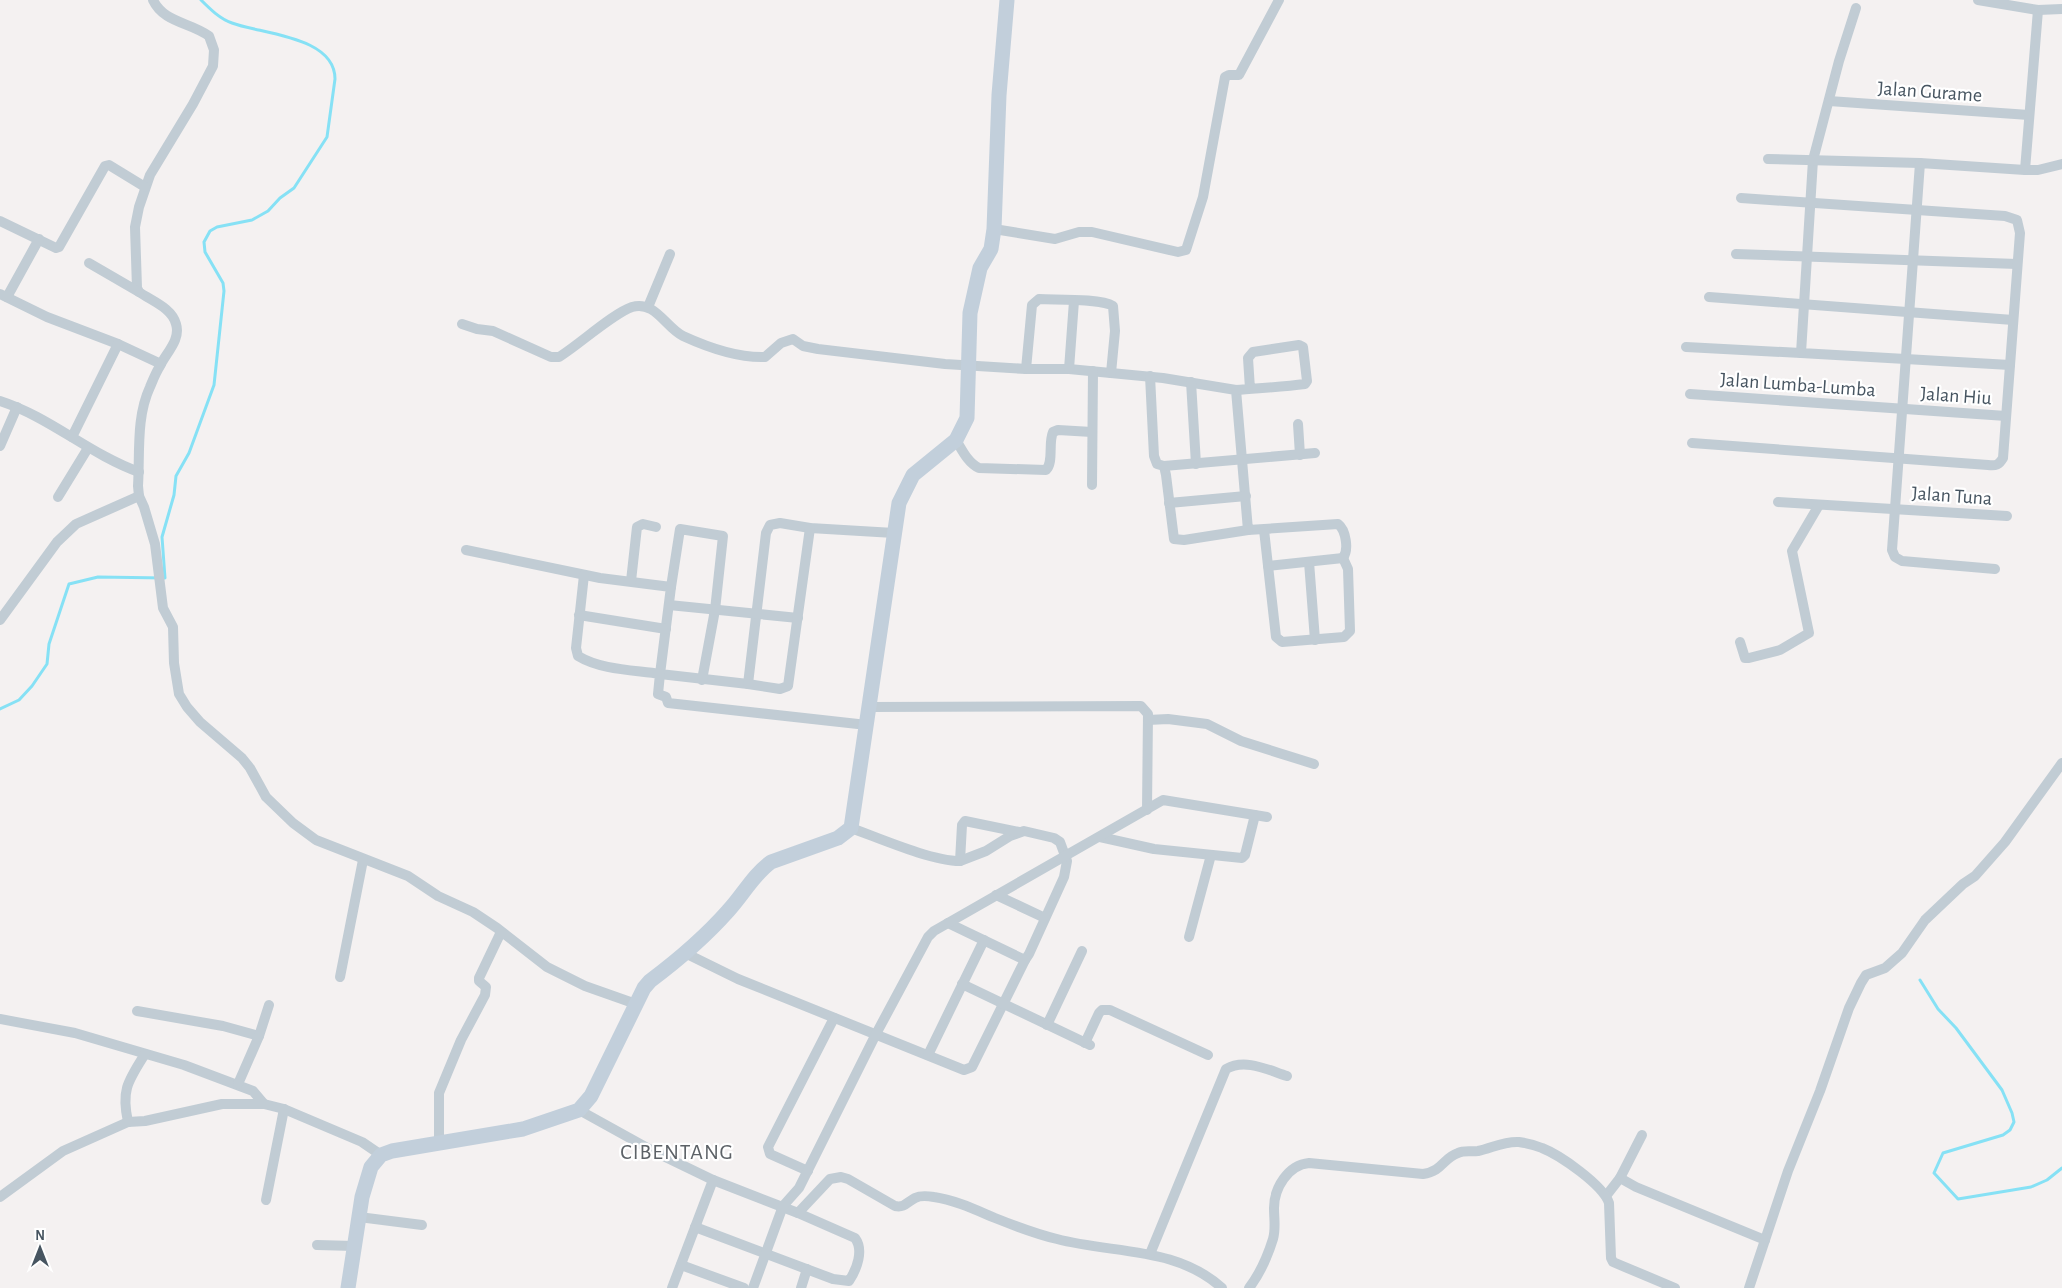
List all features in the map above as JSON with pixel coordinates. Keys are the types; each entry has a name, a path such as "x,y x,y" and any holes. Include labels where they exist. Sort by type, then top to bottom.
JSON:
{"street":[{"path":"139,292 137,288 135,227 145,187 159,158 193,104 213,66 214,58 214,45 208,36 170,18 160,11 153,0"},
{"path":"348,1288 359,1216 368,1177 371,1167 381,1155 392,1150 522,1129 579,1110 590,1096 644,988 650,981 728,911 766,865 838,838 851,828 899,503 912,475 956,440 967,418 970,313 980,268 990,248 994,229 999,95 1007,0"},
{"path":"994,229 1055,239 1079,232 1092,232 1178,252 1186,250 1203,197 1225,77 1228,75 1239,75 1280,0"},
{"path":"1978,0 2038,10 2062,9"},
{"path":"1802,353 1803,305 1808,256 1813,160 1856,8"},
{"path":"2026,170 2038,10"},
{"name":"Jalan Gurame","path":"1829,101 2029,116"},
{"path":"1768,160 1920,163 2026,170 2038,170 2062,164"},
{"path":"1920,163 1892,550 1898,559 1995,569"},
{"path":"0,220 53,247 59,247 105,166 110,165 145,187"},
{"path":"1692,443 1996,466 2003,458 2020,233 2017,220 2013,217 1741,198"},
{"path":"39,239 3,296 47,317 118,344 161,364"},
{"path":"648,307 670,254"},
{"path":"1736,254 2017,264"},
{"path":"89,264 166,309 172,315 177,325 177,335 173,345 149,388 142,415 138,472 139,496 153,533 158,557 160,596 163,608 174,631 175,677 179,694 187,708 200,722 242,758 266,796 293,823 316,840 362,860 408,876 438,896 473,912 547,966 585,986 636,1004"},
{"path":"1709,297 2013,320"},
{"path":"1026,369 1031,310 1034,302 1039,299 1074,300 1114,306 1115,330 1111,373"},
{"path":"1069,369 1074,300"},
{"path":"462,324 493,331 551,357 559,357 624,311 637,306 648,307 683,336 735,354 765,357 781,343 793,339 803,346 818,349 967,366 1069,369 1150,376 1236,390 1250,389 1306,383 1303,347 1299,345 1253,352 1248,358 1250,389"},
{"path":"72,437 118,344"},
{"path":"1686,347 2010,365"},
{"path":"1092,485 1093,371"},
{"path":"1150,376 1154,456 1157,464 1164,466 1196,464 1315,453"},
{"path":"1191,382 1196,464"},
{"path":"1236,390 1248,530"},
{"name":"Jalan Lumba-Lumba","path":"1690,394 1902,409"},
{"path":"0,401 17,407 72,437 88,448 138,472"},
{"path":"0,446 17,407"},
{"name":"Jalan Hiu","path":"1902,409 2006,416"},
{"path":"1298,424 1300,455"},
{"path":"956,440 968,459 974,466 979,468 1046,470 1050,465 1050,438 1053,432 1058,430 1092,432"},
{"path":"58,497 88,448"},
{"path":"1164,466 1174,539 1184,540 1248,530 1338,524 1341,526 1345,537 1347,550 1342,558"},
{"path":"0,620 57,542 76,524 85,518 139,496"},
{"path":"1169,503 1246,496"},
{"name":"Jalan Tuna","path":"1778,502 2007,516"},
{"path":"1740,642 1745,658 1748,658 1780,650 1809,632 1792,551 1819,505"},
{"path":"748,684 766,530 772,524 780,523 810,528 894,533"},
{"path":"631,582 638,527 643,524 656,527"},
{"path":"584,574 576,648 578,656 586,661 660,674 780,689 788,686 810,528"},
{"path":"702,680 724,539 720,534 680,529 658,694 666,697 668,703 867,725"},
{"path":"1264,530 1277,640 1282,642 1344,637 1350,631 1348,569 1342,558"},
{"path":"466,550 584,574 671,587"},
{"path":"1268,566 1342,558"},
{"path":"1309,562 1315,640"},
{"path":"669,605 798,618"},
{"path":"579,615 666,629"},
{"path":"870,707 1126,705 1144,708 1148,714 1147,810"},
{"path":"1148,720 1168,719 1207,724 1241,741 1314,764"},
{"path":"1749,1288 1788,1171 1820,1090 1849,1008 1866,974 1885,968 1891,963 1902,952 1925,920 1963,884 1975,876 2005,842 2062,763"},
{"path":"753,1288 784,1206 799,1188 876,1034 928,937 934,931 1158,803 1167,800 1267,817"},
{"path":"1100,837 1154,849 1239,858 1244,857 1255,815"},
{"path":"684,952 738,979 962,1070 972,1067 1029,954 1064,877 1067,865 1060,842 1054,838 1034,832 1019,832 965,821 962,825 960,862"},
{"path":"851,828 930,856 960,862 986,851 1019,832"},
{"path":"1189,936 1211,856"},
{"path":"340,977 362,860"},
{"path":"996,895 1045,918"},
{"path":"948,923 1025,960"},
{"path":"439,1143 440,1093 461,1040 485,995 486,987 479,981 479,978 502,932"},
{"path":"928,1055 984,940"},
{"path":"1047,1025 1082,951"},
{"path":"962,984 1088,1044 1099,1013 1102,1010 1110,1010 1208,1054"},
{"path":"238,1084 259,1036 269,1005"},
{"path":"137,1011 223,1026 259,1036"},
{"path":"808,1171 770,1154 768,1149 834,1018"},
{"path":"0,1019 75,1033 145,1054 238,1084 256,1092 264,1104"},
{"path":"128,1122 124,1101 126,1090 145,1054"},
{"path":"1150,1254 1226,1069 1239,1064 1249,1064 1287,1076"},
{"path":"0,1197 63,1151 128,1122 145,1121 222,1104 264,1104 284,1109 362,1142 381,1155"},
{"path":"266,1200 284,1109"},
{"path":"579,1110 654,1152 713,1180 784,1206 855,1238 859,1243 859,1258 849,1281 833,1279 695,1227"},
{"path":"1606,1196 1620,1178 1642,1135"},
{"path":"1249,1288 1273,1239 1275,1230 1274,1204 1282,1180 1292,1169 1304,1163 1423,1174 1433,1172 1453,1155 1461,1152 1476,1151 1510,1142 1520,1142 1542,1148 1586,1176 1606,1196 1611,1216 1611,1258 1613,1262 1675,1288"},
{"path":"798,1213 830,1179 841,1177 848,1179 895,1206 904,1206 921,1196 946,1199 1007,1223 1055,1239 1150,1254 1196,1270 1208,1276 1222,1288"},
{"path":"1620,1178 1636,1187 1765,1240"},
{"path":"672,1288 713,1180"},
{"path":"359,1216 422,1225"},
{"path":"318,1245 354,1246"},
{"path":"681,1265 744,1288"},
{"path":"800,1288 807,1268"}],"waterway":[{"path":"0,709 19,700 32,686 47,664 49,644 69,584 98,577 165,578 162,537 174,495 176,476 189,453 214,385 224,291 223,283 205,252 204,242 210,231 217,227 252,220 268,211 280,198 294,188 327,137 335,79 332,65 323,54 310,45 294,39 245,27 223,19 201,0"},
{"path":"1920,980 1938,1009 1956,1028 2002,1090 2014,1122 2010,1130 2003,1135 1943,1153 1934,1173 1958,1199 2031,1187 2047,1180 2062,1168"}],"district":[{"name":"CIBENTANG","path":"677,1151"}]}
